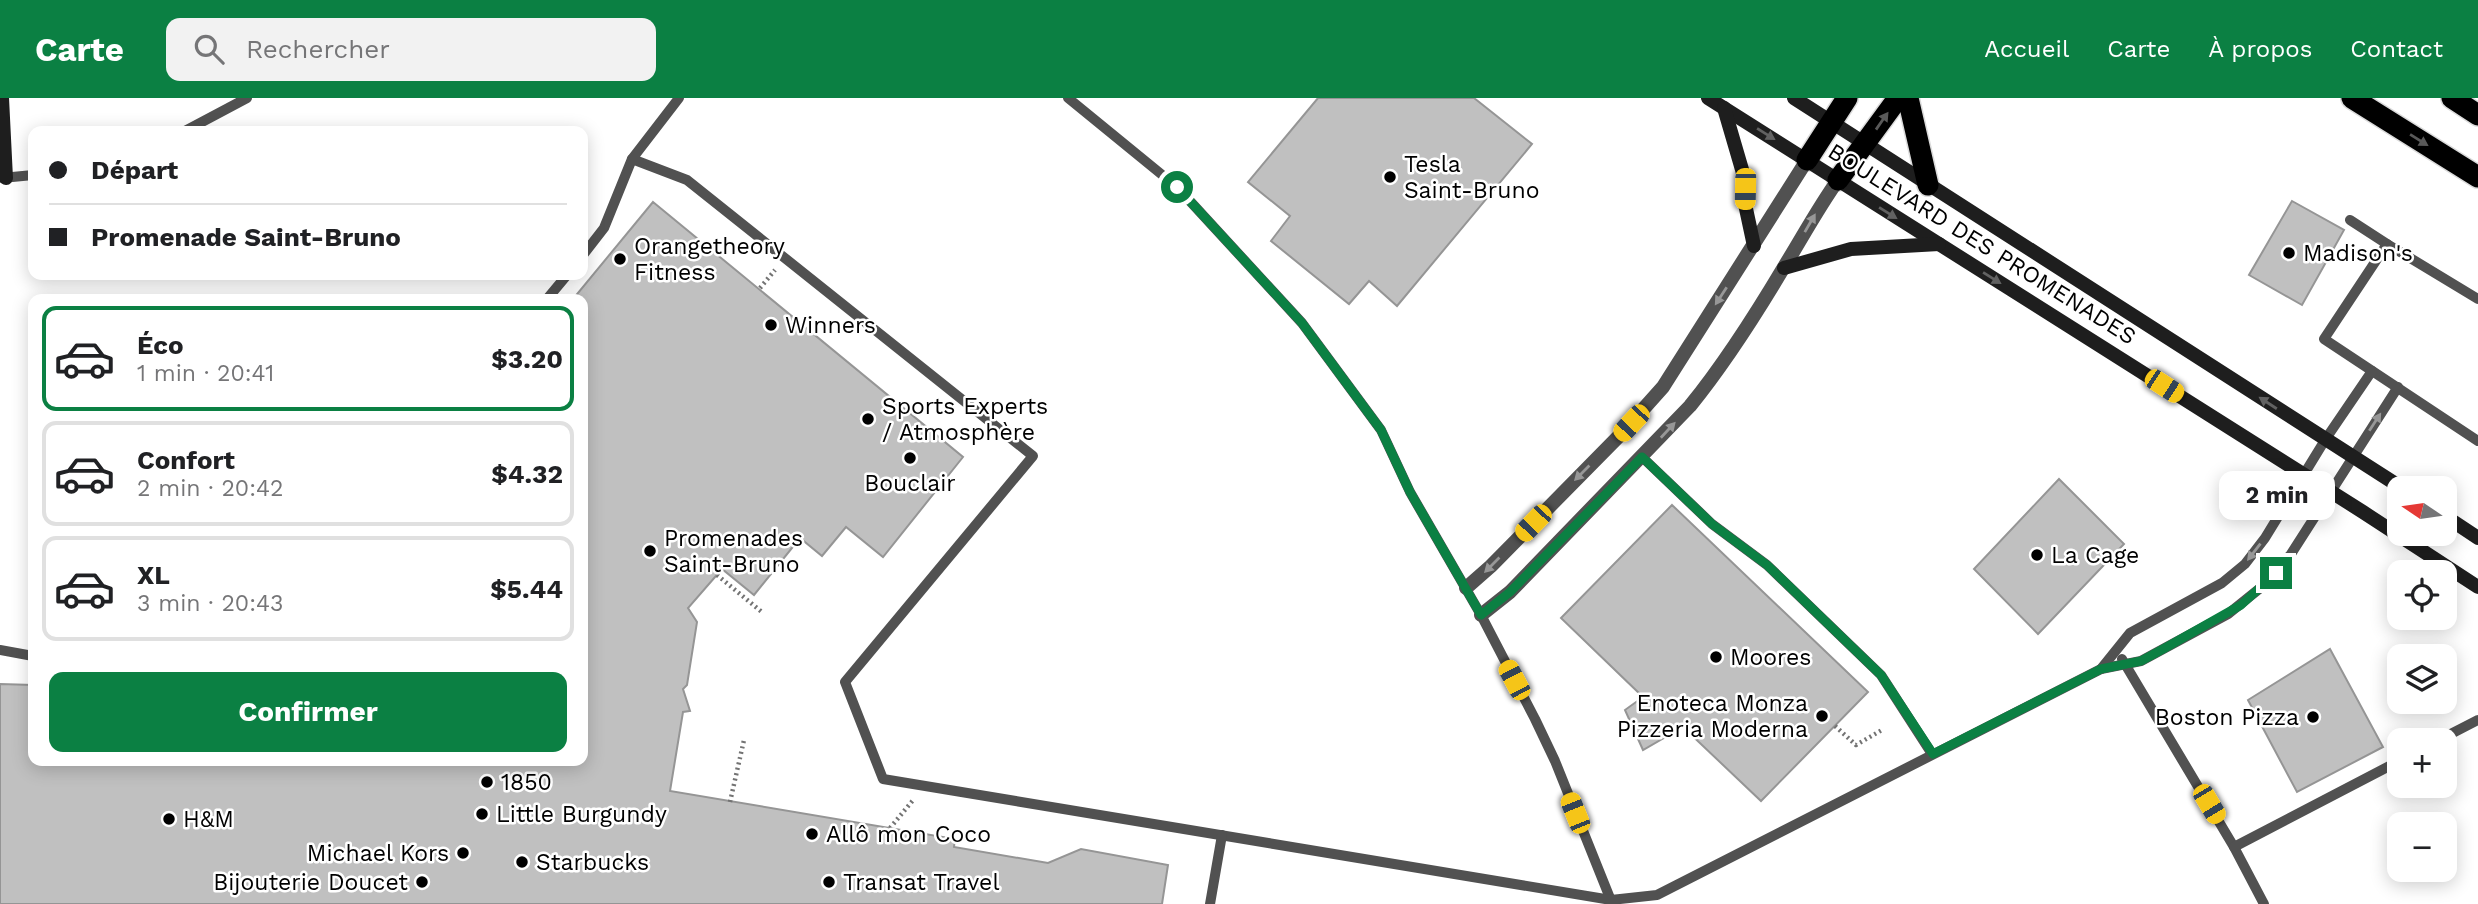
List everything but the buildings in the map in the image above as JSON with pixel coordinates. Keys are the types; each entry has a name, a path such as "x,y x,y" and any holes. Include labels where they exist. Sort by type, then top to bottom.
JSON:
{"highway":[{"path":"1807,160 1847,98"},
{"path":"1838,180 1898,98"},
{"path":"1908,98 1928,185"},
{"path":"2352,98 2478,177"},
{"path":"2452,98 2478,115"}],"street":[{"path":"2,98 3,178"},
{"name":"BOULEVARD DES PROMENADES","path":"1708,98 2331,491 2478,587"},
{"name":"BOULEVARD DES PROMENADES","path":"1794,98 2387,479"},
{"path":"1724,108 1742,173 1754,246"},
{"path":"1466,588 1499,559 1663,387 1807,160"},
{"path":"1481,615 1510,592 1642,457 1705,387 1784,268 1838,180"},
{"path":"1784,268 1851,249 1939,244"},
{"path":"2457,524 2478,538"}],"lane":[{"path":"194,126 247,98"},
{"path":"588,249 604,228 632,159 679,98"},
{"path":"1068,98 1177,187 1302,323 1381,430 1410,492 1481,615 1550,751 1611,902"},
{"path":"632,159 687,180 1032,456 845,682 883,779 1611,902 1657,895 2101,669 2141,661 2228,614 2252,597 2291,554 2398,387"},
{"path":"3,178 28,176"},
{"path":"2350,220 2478,299"},
{"path":"2387,244 2324,339 2478,441"},
{"path":"551,294 563,280"},
{"path":"2101,669 2130,633 2222,583 2245,564 2265,538 2325,440 2372,371"},
{"path":"1642,457 1712,524 1767,565 1881,675 1933,754"},
{"path":"2117,649 2234,846 2264,904"},
{"path":"0,650 28,655"},
{"path":"2457,731 2478,720"},
{"path":"2234,846 2387,767"},
{"path":"1210,904 1222,835"}],"path":[{"path":"760,288 784,258"},
{"path":"717,575 762,613"},
{"path":"1835,726 1856,746 1882,730"},
{"path":"730,802 744,740"},
{"path":"890,828 924,786"}],"place":[{"name":"Tesla Saint-Bruno","path":"1390,177"},
{"name":"Madison's","path":"2289,253"},
{"name":"Orangetheory Fitness","path":"620,259"},
{"name":"Winners","path":"771,325"},
{"name":"Sports Experts / Atmosphère","path":"868,419"},
{"name":"Bouclair","path":"910,458"},
{"name":"Promenades Saint-Bruno","path":"650,551"},
{"name":"La Cage","path":"2037,555"},
{"name":"Moores","path":"1716,657"},
{"name":"Enoteca Monza Pizzeria Moderna","path":"1822,716"},
{"name":"Boston Pizza","path":"2313,717"},
{"name":"1850","path":"487,782"},
{"name":"Little Burgundy","path":"482,814"},
{"name":"H&M","path":"169,819"},
{"name":"Allô mon Coco","path":"812,834"},
{"name":"Michael Kors","path":"463,853"},
{"name":"Starbucks","path":"522,862"},
{"name":"Bijouterie Doucet","path":"422,882"},
{"name":"Transat Travel","path":"829,882"}],"route":[{"path":"1177,187 1302,323 1381,430 1410,492 1481,615 1510,592 1642,457 1712,524 1767,565 1881,675 1933,754 2101,669 2141,661 2241,605 2276,573"}]}
